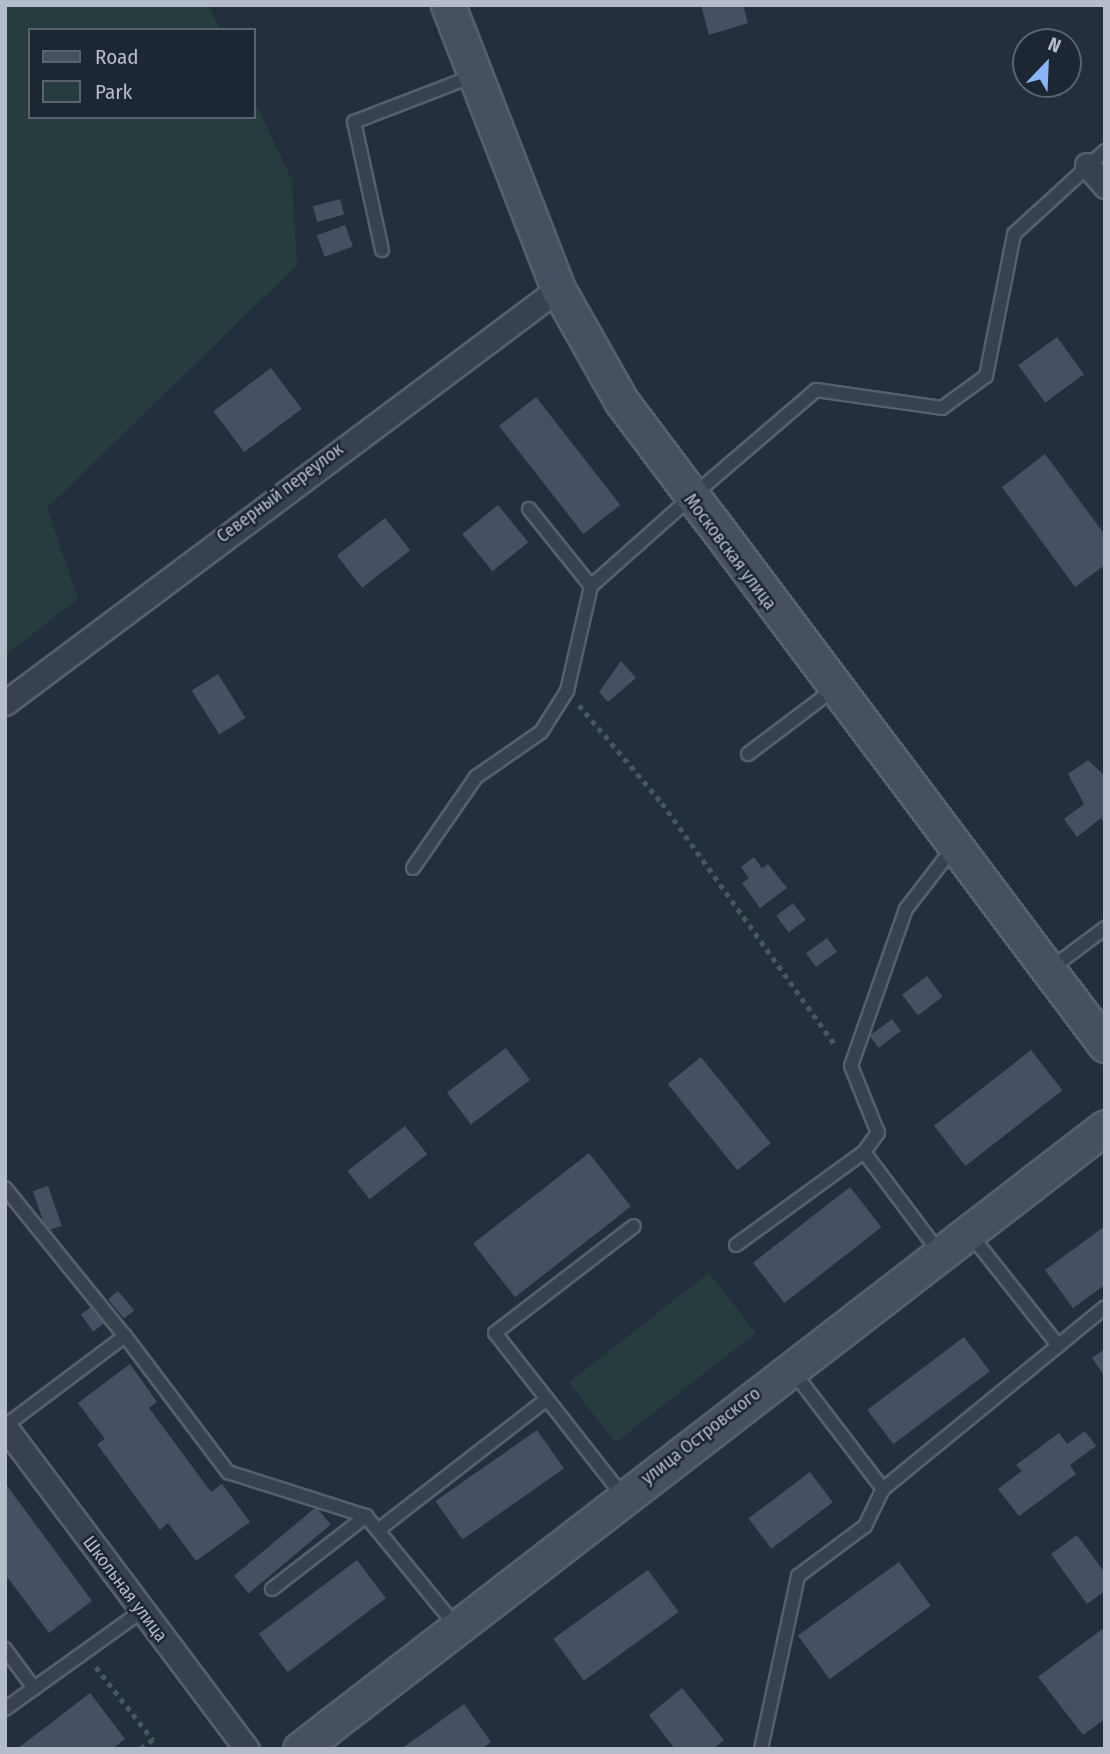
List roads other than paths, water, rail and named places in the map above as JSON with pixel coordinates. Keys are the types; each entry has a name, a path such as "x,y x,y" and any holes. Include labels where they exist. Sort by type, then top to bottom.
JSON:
{"main road":[{"name":"Московская улица","path":"449,5 473,76 558,289 622,402 689,499 1105,1045"},
{"name":"улица Островского","path":"300,1749 458,1628 623,1496 1105,1127"}],"street":[{"path":"1096,158 1105,186"},
{"name":"Северный переулок","path":"5,703 558,289"},
{"name":"Школьная улица","path":"5,1427 247,1749"}],"lane":[{"path":"382,250 354,122 473,76"},
{"path":"413,868 477,777 541,732 567,691 591,586 689,499 816,390 942,408 986,376 1014,234 1096,158"},
{"path":"529,509 591,586"},
{"path":"748,754 834,689"},
{"path":"736,1245 864,1152 877,1133 851,1066 906,909 954,847"},
{"path":"1048,971 1105,928"},
{"path":"864,1152 939,1252"},
{"path":"5,1188 125,1336 228,1472 366,1516 458,1628"},
{"path":"623,1496 495,1333 634,1226"},
{"path":"967,1231 1058,1345"},
{"path":"761,1749 798,1576 865,1526 883,1489 1105,1307"},
{"path":"5,1427 125,1336"},
{"path":"790,1367 883,1489"},
{"path":"378,1530 547,1399"},
{"path":"271,1589 366,1516"},
{"path":"5,1709 142,1611"},
{"path":"5,1648 34,1688"}]}
